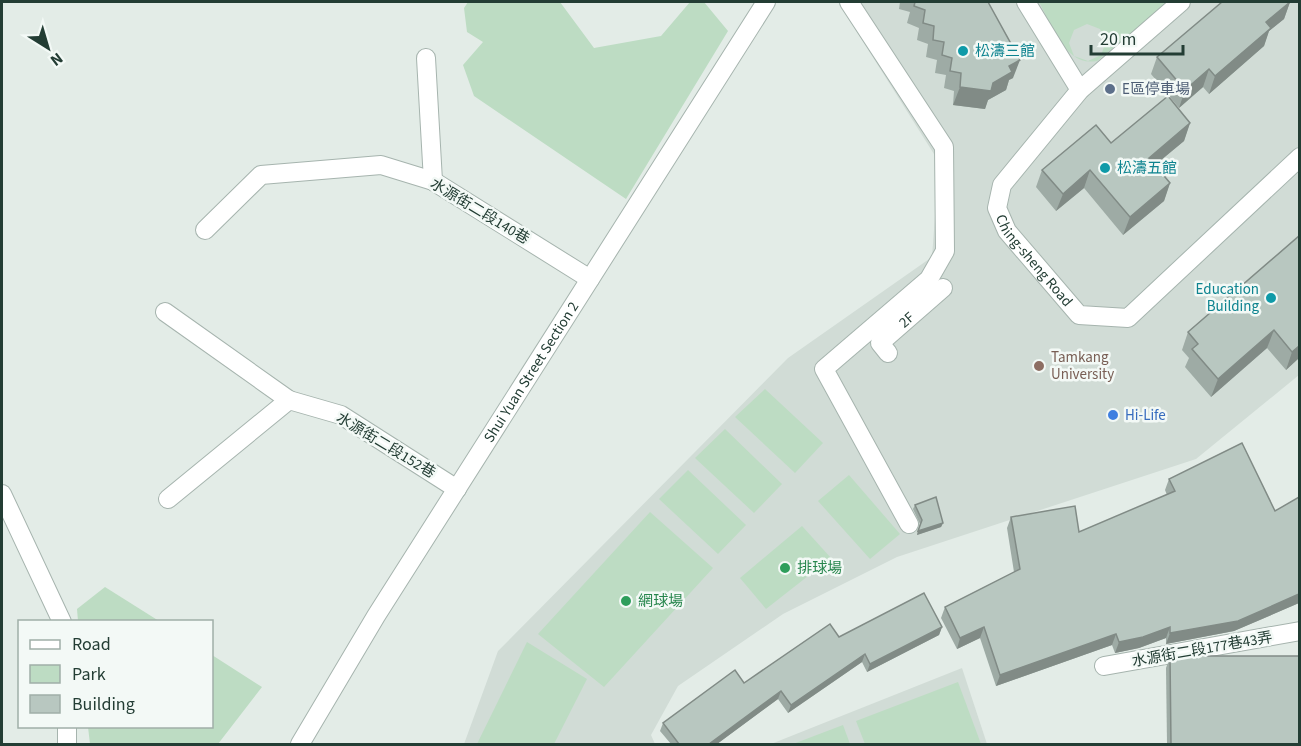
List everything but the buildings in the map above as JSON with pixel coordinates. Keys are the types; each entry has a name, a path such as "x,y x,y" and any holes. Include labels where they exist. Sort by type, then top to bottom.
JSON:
{"street":[{"name":"Shui Yuan Street Section 2","path":"300,744 457,489 766,2"},
{"path":"849,2 944,147 945,251 943,288 936,311"},
{"path":"1026,2 1080,90"},
{"name":"Ching-sheng Road","path":"1181,2 1080,90 1002,185 998,208 1007,231 1079,315 1128,318 1299,158"},
{"path":"426,58 433,181"},
{"name":"水源街二段140巷","path":"205,230 261,175 381,165 433,181 590,279"},
{"path":"909,524 824,369 929,279 945,251"},
{"name":"2F","path":"888,353 880,343 943,288"},
{"name":"水源街二段152巷","path":"165,312 289,400 341,415 457,489"},
{"path":"168,499 289,400"},
{"path":"2,495 62,620"},
{"name":"水源街二段177巷43弄","path":"1104,666 1299,631"},
{"path":"67,728 67,744"}],"shaded area":[{"name":"Tamkang University","path":"838,2 1299,2 1299,375 1196,459 897,557 783,614 678,686 651,735 655,744 464,744 498,651 788,358 932,257 939,162"},
{"path":"962,668 987,744 771,744"}],"green space":[{"path":"468,2 560,2 594,48 661,36 690,2 704,2 728,31 626,199 474,96 463,65 483,42 467,32 464,8"},
{"path":"1039,2 1169,2 1097,61 1088,61 1101,55 1106,42 1100,29 1087,24 1074,30 1069,43 1074,56 1061,42"},
{"path":"765,389 823,443 795,473 735,417"},
{"path":"725,429 782,484 754,513 695,458"},
{"path":"688,470 746,525 718,554 659,499"},
{"name":"排球場","path":"849,475 900,534 870,559 818,501"},
{"name":"網球場","path":"650,512 713,568 604,687 538,634"},
{"name":"排球場","path":"802,526 831,558 766,609 740,578"},
{"path":"105,587 157,620 78,620 77,609"},
{"path":"527,642 587,679 554,744 477,744"},
{"path":"213,656 262,687 218,744 90,744 88,728 213,728"},
{"path":"958,682 981,744 865,744 856,721"},
{"path":"843,725 850,744 793,744"}],"place":[{"name":"松濤三館","path":"963,51"},
{"name":"E區停車場","path":"1110,89"},
{"name":"松濤五館","path":"1105,168"},
{"name":"Education Building","path":"1271,298"},
{"name":"Tamkang University","path":"1039,366"},
{"name":"Hi-Life","path":"1113,415"},
{"name":"排球場","path":"785,568"},
{"name":"網球場","path":"626,601"}]}
